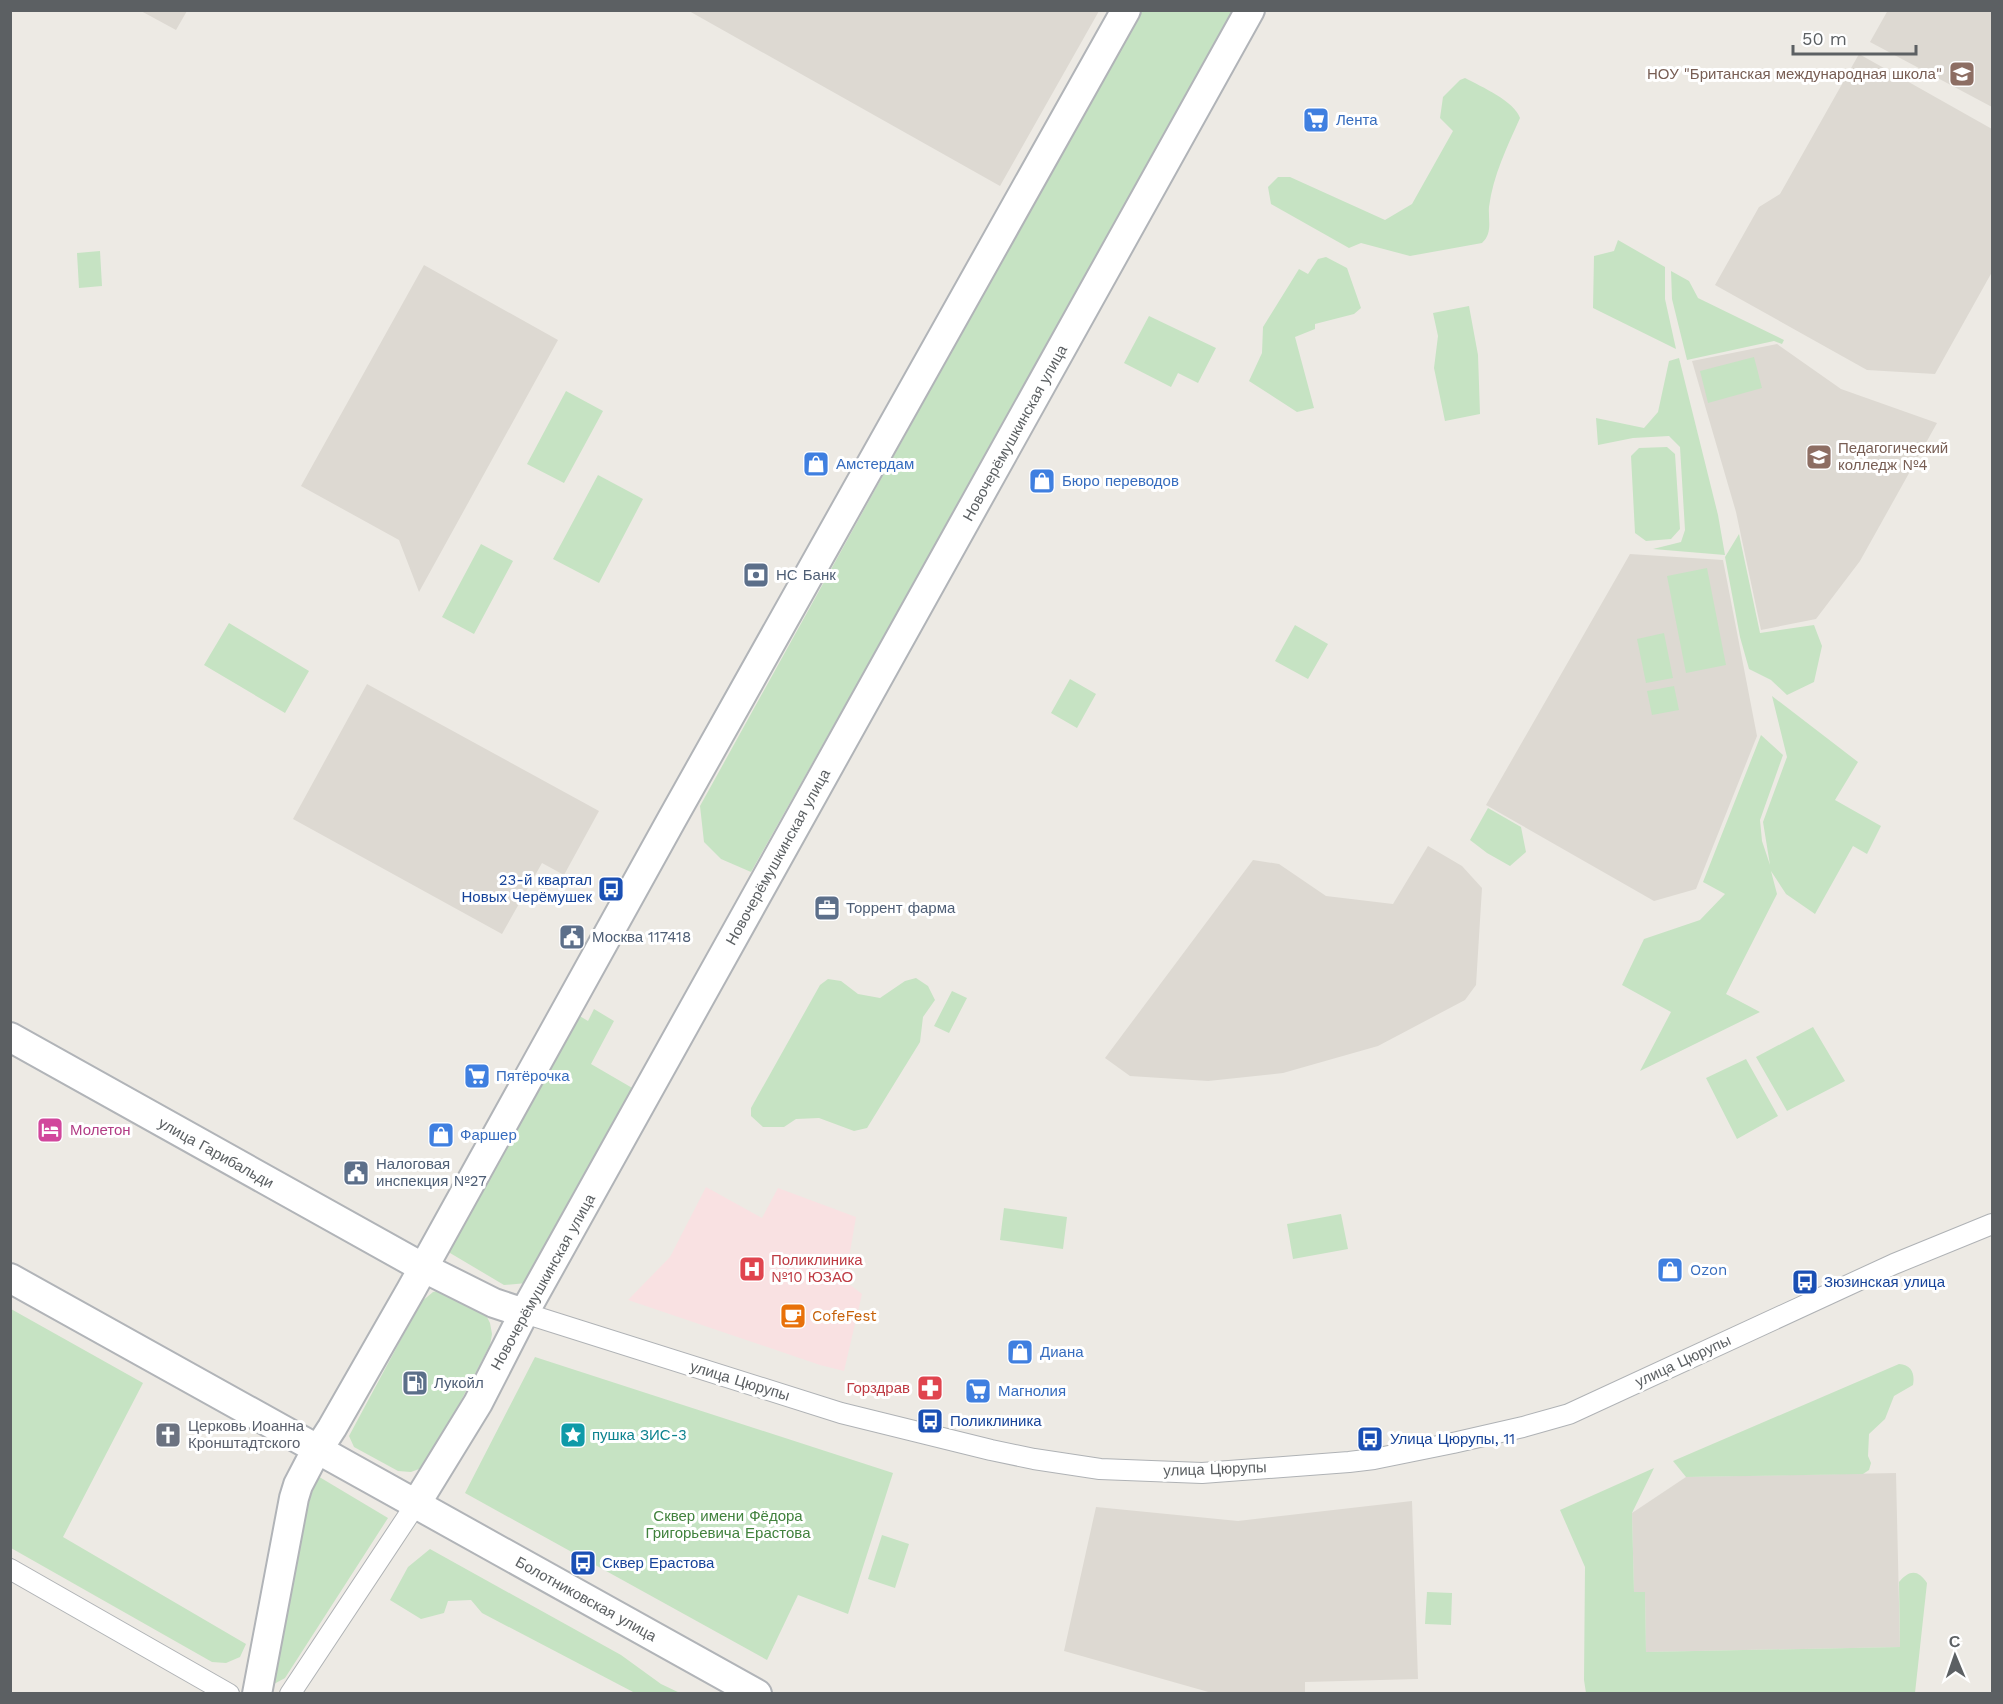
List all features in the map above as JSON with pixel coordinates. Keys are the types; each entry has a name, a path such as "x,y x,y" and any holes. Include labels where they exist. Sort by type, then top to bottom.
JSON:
{"street":[{"path":"258,1694 294,1498 303,1474 422,1267 1126,10"},
{"name":"Новочерёмушкинская улица","path":"290,1694 416,1504 478,1403 524,1313 1250,10"},
{"name":"улица Гарибальди","path":"10,1037 422,1267"},
{"name":"улица Цюрупы","path":"422,1267 494,1303 842,1413 1034,1459 1100,1469 1202,1473 1374,1459 1523,1427 1569,1414 1894,1264 1992,1224"},
{"path":"10,1278 416,1504"},
{"name":"Болотниковская улица","path":"416,1504 757,1694"},
{"path":"10,1569 229,1694"}],"shaded area":[{"path":"187,10 176,30 141,11"},
{"name":"НОУ \"Британская международная школа\"","path":"1888,10 1992,11 1992,107 1870,42"},
{"path":"689,11 1099,11 1000,186"},
{"path":"1859,54 1992,129 1992,272 1935,374 1867,370 1715,285 1759,207 1780,194"},
{"path":"424,265 558,340 419,592 399,540 301,486"},
{"name":"Педагогический колледж №4","path":"1777,344 1841,389 1937,423 1860,561 1816,619 1761,630 1736,512 1692,361"},
{"path":"1630,554 1723,560 1757,736 1696,889 1654,901 1486,805"},
{"path":"367,684 599,811 564,875 542,863 502,934 293,819"},
{"path":"1428,846 1462,866 1482,888 1476,985 1465,1000 1378,1046 1283,1073 1208,1081 1130,1076 1105,1058 1253,860 1279,864 1326,896 1393,904"},
{"name":"Поликлиника №10 ЮЗАО","path":"706,1187 762,1218 778,1188 856,1217 845,1281 862,1294 844,1371 628,1300 670,1257"},
{"path":"1896,1473 1900,1647 1646,1652 1645,1593 1634,1592 1632,1513 1686,1477"},
{"path":"1412,1501 1418,1679 1305,1682 1305,1693 1212,1693 1064,1651 1096,1507 1238,1521"}],"green space":[{"path":"1140,11 1236,11 751,872 721,859 704,842 700,806"},
{"path":"1465,78 1504,100 1520,118 1494,184 1489,207 1489,231 1482,243 1410,256 1361,243 1349,248 1271,204 1268,187 1278,177 1290,177 1385,220 1412,204 1453,131 1440,118 1443,97"},
{"path":"1618,240 1665,267 1665,299 1676,349 1593,308 1594,256 1614,251"},
{"path":"100,251 102,286 79,288 77,253"},
{"path":"1326,257 1347,268 1361,308 1354,314 1315,324 1315,329 1295,337 1314,408 1297,412 1249,381 1262,353 1263,327 1299,269 1308,274 1318,259"},
{"path":"1671,271 1689,281 1698,298 1784,340 1782,344 1774,341 1687,360 1672,299"},
{"path":"1469,306 1478,355 1480,414 1445,421 1434,368 1438,336 1433,313"},
{"path":"1149,316 1216,348 1198,383 1178,373 1171,387 1124,363"},
{"path":"1754,357 1762,388 1708,403 1700,371"},
{"path":"1679,358 1718,515 1725,555 1653,549 1681,542 1685,530 1680,447 1669,436 1633,438 1598,445 1596,418 1644,428 1658,412 1669,361"},
{"path":"566,391 603,411 564,483 527,464"},
{"path":"1667,447 1675,454 1680,529 1671,539 1646,541 1635,533 1631,456 1639,448"},
{"path":"598,475 643,499 599,583 553,559"},
{"path":"1739,534 1760,633 1814,625 1822,646 1814,682 1787,695 1771,680 1749,669 1740,637 1725,557"},
{"path":"481,544 513,561 474,634 442,617"},
{"path":"1707,568 1726,665 1686,673 1667,576"},
{"path":"229,623 309,671 285,713 204,665"},
{"path":"1295,625 1328,644 1308,679 1275,661"},
{"path":"1664,633 1673,678 1646,683 1637,639"},
{"path":"1070,679 1096,694 1077,728 1051,713"},
{"path":"1674,686 1679,710 1652,715 1647,691"},
{"path":"1772,696 1858,762 1835,800 1881,826 1867,854 1853,846 1815,914 1786,894 1771,871 1777,894 1726,994 1760,1012 1640,1071 1671,1012 1622,985 1644,939 1700,920 1725,894 1703,882 1761,735 1783,755 1760,820 1762,841 1770,865 1763,822 1787,757"},
{"path":"1488,808 1521,827 1526,852 1510,866 1470,840"},
{"path":"916,978 928,986 935,1000 923,1017 920,1042 867,1128 854,1131 819,1118 796,1119 784,1127 763,1127 751,1116 751,1108 820,985 828,979 841,981 858,994 880,998 905,981"},
{"path":"952,991 967,998 949,1033 934,1026"},
{"path":"594,1009 614,1021 591,1064 634,1089 527,1283 504,1285 445,1250 573,1012 588,1021"},
{"path":"1813,1027 1845,1081 1787,1111 1756,1057"},
{"path":"1746,1059 1778,1116 1737,1139 1706,1078"},
{"path":"1004,1208 1067,1217 1063,1249 1000,1240"},
{"path":"1341,1214 1348,1249 1293,1259 1287,1224"},
{"path":"441,1290 484,1311 492,1334 490,1345 430,1460 411,1472 398,1471 354,1447 349,1436 421,1302 433,1292"},
{"path":"11,1309 143,1383 63,1537 246,1644 240,1657 226,1663 212,1662 11,1548"},
{"name":"Сквер имени Фёдора Григорьевича Ерастова","path":"535,1357 893,1473 848,1614 798,1595 767,1660 465,1493"},
{"path":"1899,1364 1907,1366 1912,1371 1913,1385 1894,1396 1885,1419 1869,1434 1868,1456 1871,1463 1869,1470 1863,1474 1686,1477 1673,1461"},
{"path":"1654,1468 1632,1513 1634,1592 1645,1592 1646,1652 1900,1647 1899,1582 1910,1573 1917,1573 1927,1583 1915,1693 1586,1693 1584,1680 1585,1567 1560,1510"},
{"path":"316,1475 388,1518 285,1678 274,1684 272,1683 305,1500"},
{"path":"882,1535 909,1544 895,1588 868,1579"},
{"path":"430,1549 621,1655 661,1684 680,1693 635,1693 482,1613 471,1600 448,1601 444,1613 421,1619 390,1600 408,1567"},
{"path":"1427,1592 1452,1593 1451,1625 1425,1624"}],"place":[{"name":"НОУ \"Британская международная школа\"","path":"1962,74"},
{"name":"Лента","path":"1316,120"},
{"name":"Педагогический колледж №4","path":"1819,457"},
{"name":"Амстердам","path":"816,464"},
{"name":"Бюро переводов","path":"1042,481"},
{"name":"НС Банк","path":"756,575"},
{"name":"23-й квартал Новых Черёмушек","path":"611,889"},
{"name":"Торрент фарма","path":"827,908"},
{"name":"Москва 117418","path":"572,937"},
{"name":"Пятёрочка","path":"477,1076"},
{"name":"Молетон","path":"50,1130"},
{"name":"Фаршер","path":"441,1135"},
{"name":"Налоговая инспекция №27","path":"356,1173"},
{"name":"Поликлиника №10 ЮЗАО","path":"752,1269"},
{"name":"Ozon","path":"1670,1270"},
{"name":"Зюзинская улица","path":"1805,1282"},
{"name":"CofeFest","path":"793,1316"},
{"name":"Диана","path":"1020,1352"},
{"name":"Лукойл","path":"415,1383"},
{"name":"Горздрав","path":"930,1388"},
{"name":"Магнолия","path":"978,1391"},
{"name":"Поликлиника","path":"930,1421"},
{"name":"Церковь Иоанна Кронштадтского","path":"168,1435"},
{"name":"пушка ЗИС-3","path":"573,1435"},
{"name":"Улица Цюрупы, 11","path":"1370,1439"},
{"name":"Сквер Ерастова","path":"583,1563"}]}
